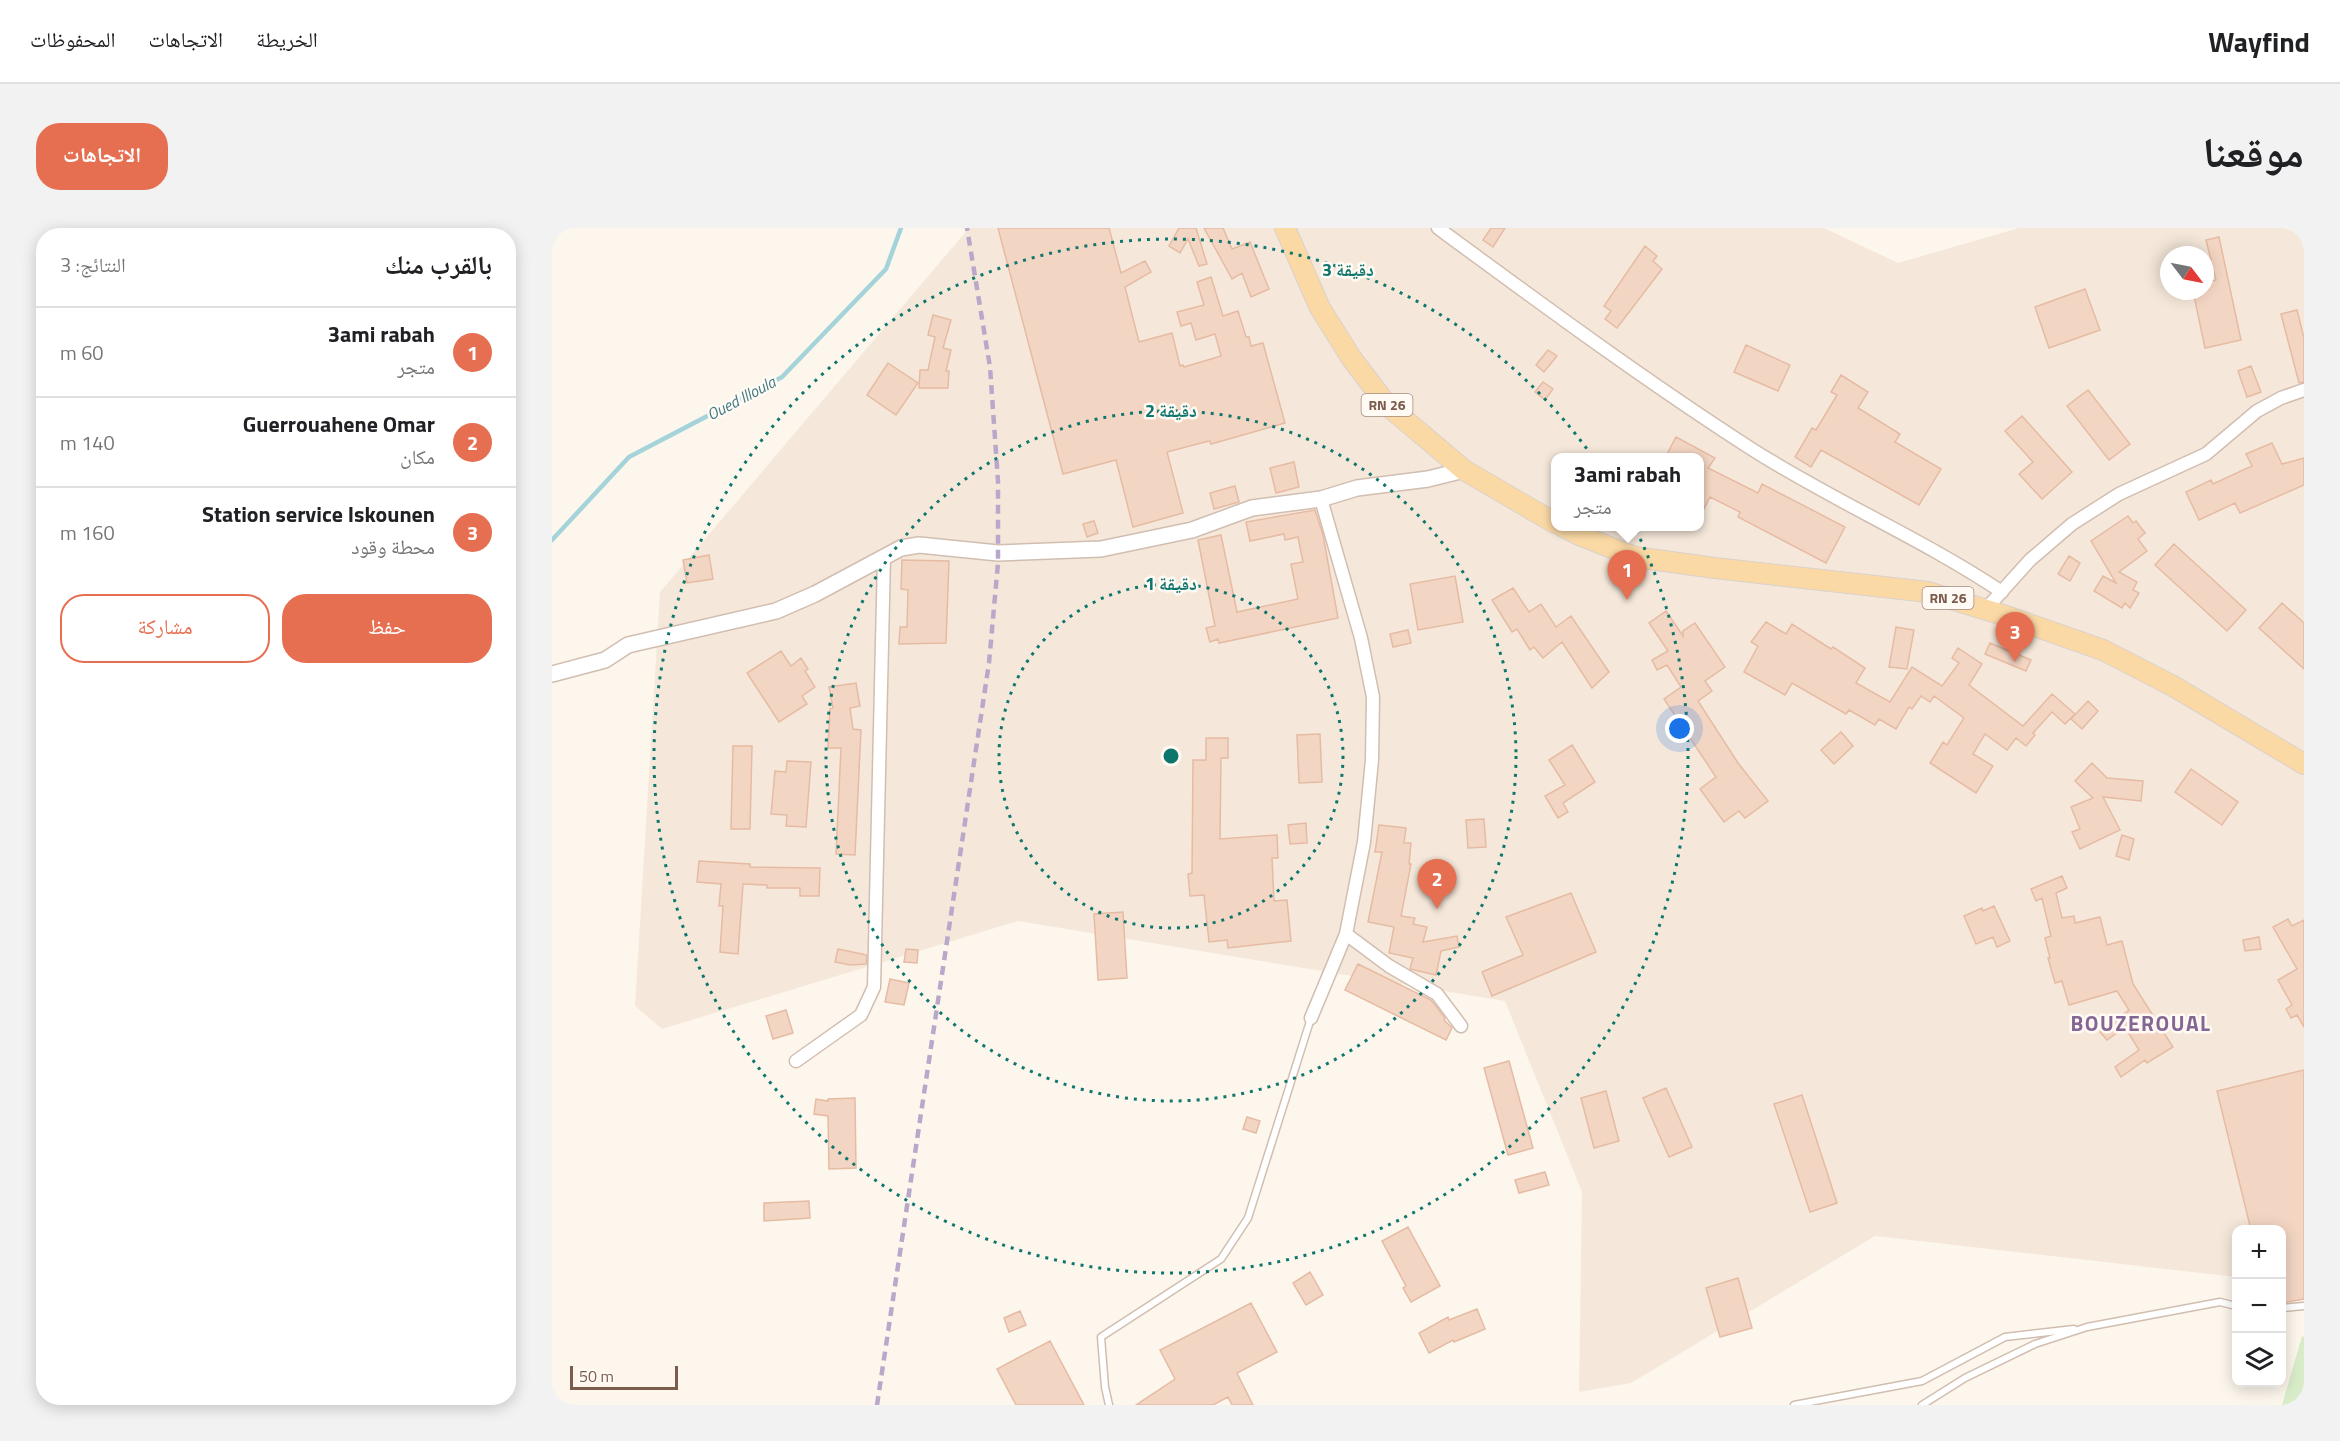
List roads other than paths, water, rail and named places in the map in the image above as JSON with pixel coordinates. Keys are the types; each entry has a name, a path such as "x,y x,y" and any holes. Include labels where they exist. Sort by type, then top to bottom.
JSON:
{"main road":[{"name":"RN 26","path":"1285,228 1320,308 1352,359 1387,405 1464,470 1551,521"},
{"name":"RN 26","path":"1570,531 1635,557 1928,592 1985,610 2103,650 2173,686 2304,764"}],"street":[{"path":"1438,228 1615,356 1751,448 1954,561 2002,592"},
{"path":"1985,610 2030,560 2072,524 2120,494 2206,454 2257,411 2281,398 2304,390"},
{"path":"552,674 605,660 627,645 776,611 902,548 920,545 998,553 1101,549 1192,530 1252,508 1321,499 1357,488 1428,479 1464,470"},
{"path":"1311,1018 1346,934 1364,842 1372,760 1372,697 1361,638 1321,499"},
{"path":"796,1062 861,1015 874,987 884,557"},
{"path":"1346,934 1389,966 1437,994 1461,1026"}],"lane":[{"path":"1109,1405 1105,1387 1101,1337 1221,1259 1248,1218 1311,1018"},
{"path":"1794,1405 1922,1381 2006,1338 2087,1327 2220,1302 2232,1305"},
{"path":"2286,1308 2304,1306"},
{"path":"1922,1405 1965,1378 2035,1344 2087,1327"}],"waterway":[{"name":"Oued Illoula","path":"552,540 629,457 782,377 886,269 901,228"}],"railway":[{"path":"877,1405 989,663 998,563 998,481 990,367 967,228"}],"place":[{"name":"3ami rabah","path":"1627,600"},
{"name":"Station service Iskounen","path":"2015,662"},
{"name":"Guerrouahene Omar","path":"1437,909"}],"district":[{"name":"BOUZEROUAL","path":"2141,1024"}]}
